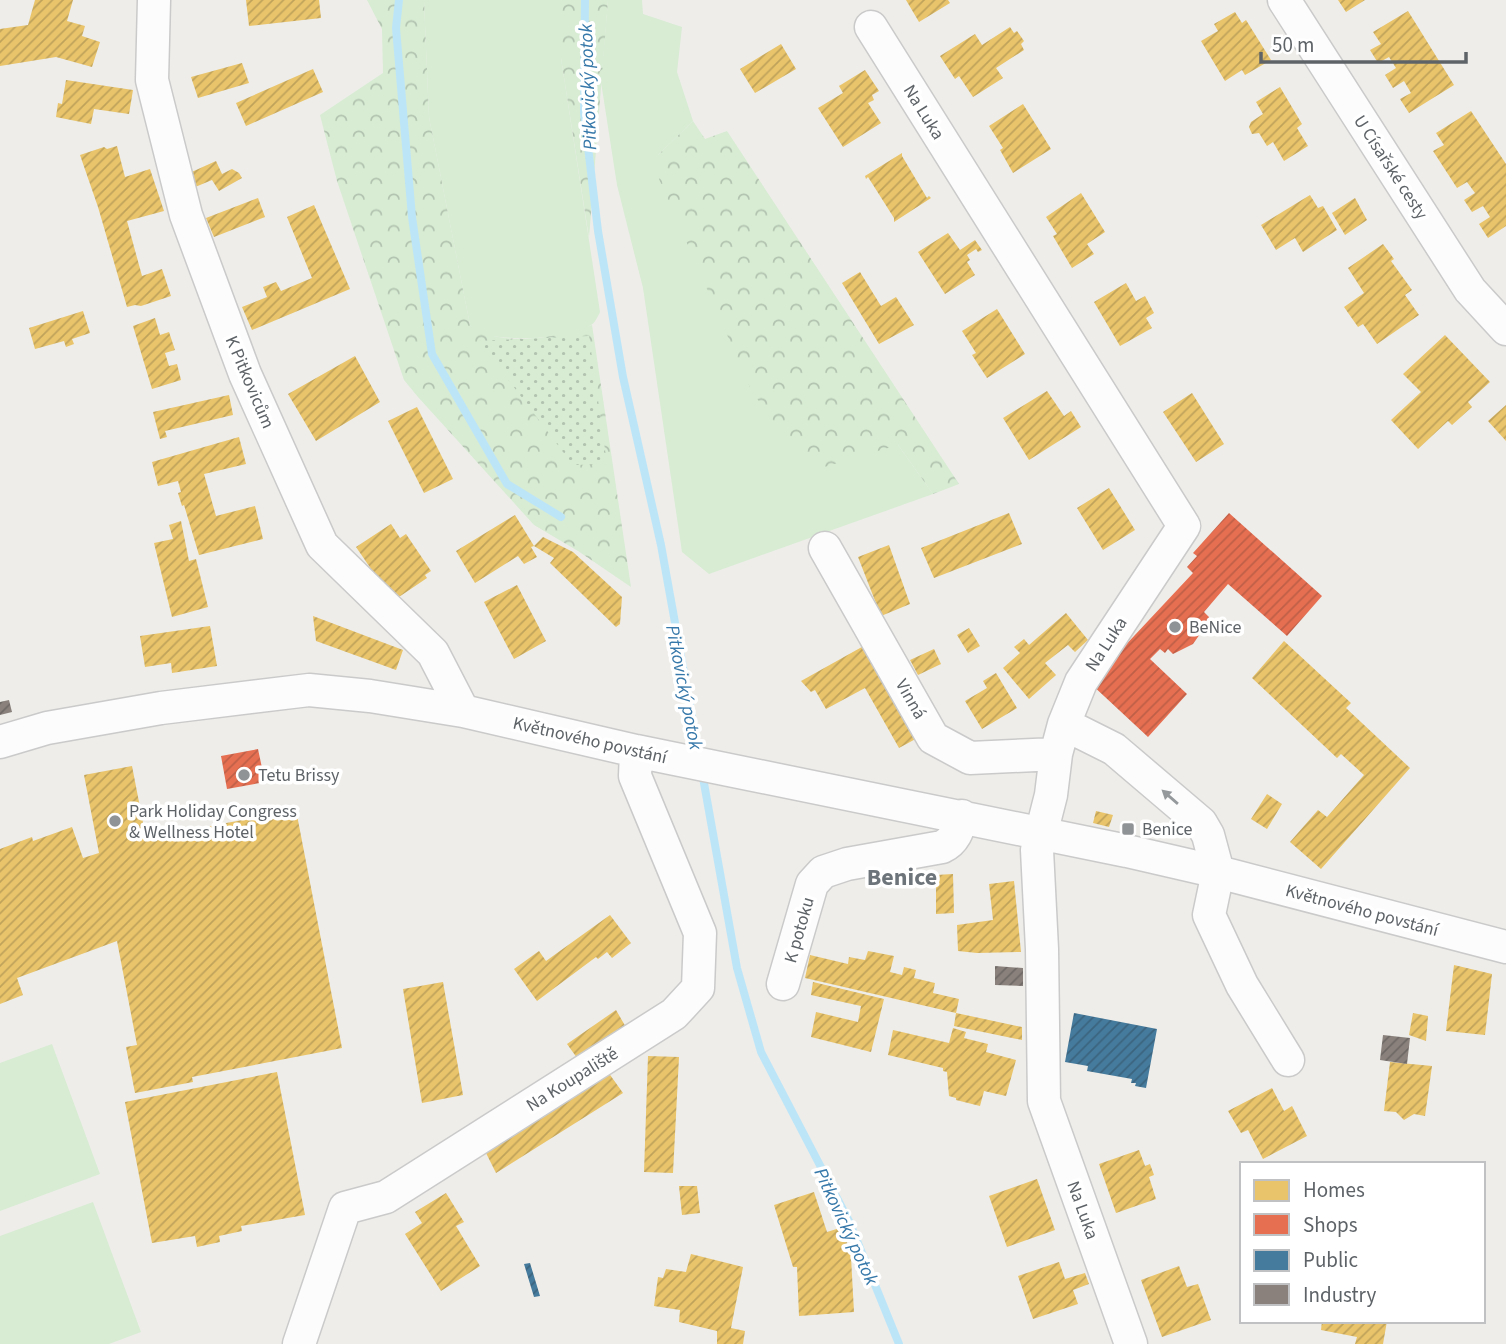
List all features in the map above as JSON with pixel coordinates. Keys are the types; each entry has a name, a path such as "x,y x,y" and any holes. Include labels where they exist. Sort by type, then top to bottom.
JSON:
{"street":[{"name":"K Pitkovicům","path":"154,0 152,80 186,215 245,374 322,545 433,653 463,710"},
{"name":"U Císařské cesty","path":"1284,0 1470,290 1506,329"},
{"name":"Na Luka","path":"871,27 1184,526 1081,682 1060,739 1051,795 1037,850 1042,949 1044,1101 1131,1344"},
{"name":"Vinná","path":"825,548 933,738 970,758 1060,739"},
{"name":"Květnového povstání","path":"0,742 47,728 161,708 309,690 463,710 646,753 962,816 1217,872 1506,947"},
{"path":"1060,739 1114,749 1200,823 1208,835 1217,872 1209,915 1242,985 1288,1060"},
{"name":"Na Koupaliště","path":"299,1344 345,1208 386,1197 674,1014 698,988 700,933 635,776 646,753"},
{"name":"K potoku","path":"783,984 812,884 822,872 847,864 950,844 962,816"}],"green space":[{"path":"367,0 424,0 429,117 470,325 496,337 512,339 547,337 592,325 631,587 534,525 404,380 337,181 320,115 383,73 382,29"},
{"path":"424,0 561,0 561,58 600,312 592,324 582,330 552,336 518,338 488,335 478,332 470,325 429,117"},
{"path":"561,0 608,0 589,238 561,58"},
{"path":"608,0 642,0 643,14 682,27 677,72 693,121 658,155 898,445 933,494 709,574 682,552 643,288 617,185 601,82"},
{"path":"693,121 705,139 727,131 959,484 933,494 898,445 811,471 752,392 659,179 658,155"},
{"path":"589,336 607,464 573,465 479,341"},
{"path":"52,1044 100,1174 0,1211 0,1063"},
{"path":"93,1202 141,1332 109,1344 0,1344 0,1236"}],"building: Homes":[{"path":"35,0 73,0 67,21 85,26 82,36 100,42 92,67 56,57 0,66 0,29 28,25"},
{"path":"246,0 319,0 321,18 249,26"},
{"path":"906,0 948,0 950,3 919,22"},
{"path":"1338,0 1365,0 1346,12"},
{"path":"1408,11 1454,85 1409,113 1400,99 1411,93 1404,81 1393,88 1385,75 1396,68 1389,57 1378,63 1370,50 1381,44 1373,32"},
{"path":"1235,12 1242,23 1246,20 1271,60 1245,75 1242,70 1225,81 1201,41 1218,31 1214,24"},
{"path":"1010,27 1014,33 1017,31 1024,41 1021,44 1024,50 996,68 1003,78 973,97 959,76 955,79 940,56 975,34 982,45"},
{"path":"781,44 796,69 755,93 740,69"},
{"path":"242,63 249,83 198,98 191,77"},
{"path":"313,69 323,92 246,126 236,103"},
{"path":"865,70 879,91 872,95 874,100 868,103 881,123 843,147 818,108 843,93 839,86"},
{"path":"66,80 133,90 129,114 94,109 91,124 56,117 58,103 62,104"},
{"path":"1280,87 1302,124 1297,128 1308,146 1284,161 1273,142 1267,146 1259,133 1252,134 1249,127 1251,122 1263,114 1256,102"},
{"path":"1023,104 1051,149 1013,173 1000,150 1003,148 989,126"},
{"path":"1471,111 1506,164 1506,226 1488,238 1479,224 1490,217 1483,206 1472,212 1464,200 1475,193 1467,182 1457,188 1433,151 1444,145 1436,133"},
{"path":"117,146 125,177 150,169 164,211 127,221 142,276 162,269 171,296 141,306 127,307 80,155 104,147 107,149"},
{"path":"902,153 927,198 931,198 894,222 894,218 865,176"},
{"path":"216,161 222,174 232,169 242,178 219,191 212,180 188,190 185,175"},
{"path":"1081,193 1105,232 1087,244 1094,254 1072,268 1053,236 1057,234 1046,217"},
{"path":"1310,195 1318,208 1323,206 1337,230 1303,252 1295,238 1276,250 1261,225"},
{"path":"258,198 265,217 214,237 206,218"},
{"path":"1355,198 1367,220 1345,235 1332,213"},
{"path":"314,205 350,289 252,330 242,307 267,297 263,287 276,282 281,291 312,278 287,217"},
{"path":"948,233 960,250 975,240 982,250 978,252 976,249 967,255 970,260 967,262 975,275 945,294 918,252"},
{"path":"1383,244 1394,259 1391,261 1412,290 1405,295 1419,315 1377,344 1363,324 1358,327 1344,307 1364,293 1348,268"},
{"path":"860,272 881,306 896,297 914,325 879,344 842,283"},
{"path":"1126,283 1136,301 1145,296 1154,313 1146,318 1152,328 1120,346 1094,302"},
{"path":"997,309 1025,354 987,378 972,355 976,353 962,331"},
{"path":"83,311 90,333 72,339 74,344 66,347 64,341 35,349 29,328"},
{"path":"155,318 160,335 169,332 175,350 165,353 169,366 177,364 181,380 152,389 133,326"},
{"path":"1445,335 1490,382 1468,402 1472,407 1452,425 1448,421 1418,449 1391,420 1421,392 1403,374"},
{"path":"355,356 380,402 316,441 288,394"},
{"path":"1047,391 1064,416 1071,411 1081,427 1029,460 1003,418"},
{"path":"1192,393 1224,444 1196,462 1163,412"},
{"path":"229,395 233,415 165,431 167,437 160,439 153,412"},
{"path":"1506,405 1506,441 1488,421"},
{"path":"417,407 453,479 424,493 388,421"},
{"path":"239,437 246,464 204,474 216,516 255,506 263,539 199,555 178,493 181,492 178,481 158,486 152,462"},
{"path":"1109,488 1135,530 1103,550 1077,508"},
{"path":"1009,513 1022,544 934,578 921,548"},
{"path":"515,515 534,546 531,547 537,557 524,564 518,556 475,583 456,551"},
{"path":"181,521 189,561 196,559 208,607 172,617 154,543 173,539 169,525"},
{"path":"391,524 400,538 406,534 431,571 425,575 427,578 393,601 356,547"},
{"path":"543,537 573,552 622,597 620,624 616,627 550,563 554,558 534,546"},
{"path":"889,545 910,604 881,616 858,557"},
{"path":"517,585 546,641 514,659 484,602"},
{"path":"1066,613 1088,640 1075,652 1068,645 1045,663 1056,675 1029,699 1003,668 1020,653 1014,647 1024,639 1029,645"},
{"path":"313,616 403,650 396,670 316,641"},
{"path":"210,626 217,666 172,673 171,663 145,667 140,636"},
{"path":"969,628 980,646 968,653 957,635"},
{"path":"1284,641 1351,703 1346,708 1410,768 1321,869 1290,842 1318,810 1327,817 1364,775 1341,754 1337,758 1252,678"},
{"path":"869,643 921,736 899,748 865,688 826,709 815,690 811,692 801,681"},
{"path":"934,649 941,664 918,675 910,660"},
{"path":"996,673 1017,708 982,729 965,701 987,688 983,681"},
{"path":"132,766 146,838 296,810 342,1048 192,1077 193,1082 135,1093 126,1047 137,1045 117,941 17,978 23,995 0,1004 0,849 32,837 33,841 72,827 83,858 99,853 84,775"},
{"path":"1267,794 1282,804 1267,829 1251,819"},
{"path":"1096,811 1113,815 1109,827 1093,823"},
{"path":"953,874 954,913 936,914 936,875"},
{"path":"1014,881 1021,952 958,951 957,925 993,920 989,884"},
{"path":"610,915 631,943 612,958 607,952 598,959 596,957 537,1001 514,969 539,951 546,961"},
{"path":"868,951 894,956 890,972 902,975 904,967 916,970 914,978 935,983 933,993 959,999 956,1013 805,978 810,955 848,964 849,957 865,960"},
{"path":"1454,965 1492,974 1485,1035 1446,1031"},
{"path":"443,982 463,1095 422,1103 403,989"},
{"path":"813,982 884,999 871,1052 811,1037 816,1012 858,1022 861,1006 811,995"},
{"path":"616,1010 627,1029 580,1062 567,1044"},
{"path":"956,1013 1022,1027 1022,1040 954,1026"},
{"path":"1413,1013 1428,1016 1426,1041 1409,1035"},
{"path":"953,1028 966,1032 964,1038 988,1044 986,1052 1016,1060 1006,1096 984,1091 980,1106 956,1100 949,1096 947,1072 943,1071 943,1068 888,1055 893,1030 949,1043"},
{"path":"648,1056 679,1057 673,1173 644,1172"},
{"path":"1390,1062 1432,1066 1425,1116 1414,1114 1404,1120 1396,1112 1384,1111"},
{"path":"277,1072 305,1215 241,1226 242,1231 219,1236 220,1242 197,1247 195,1236 152,1243 125,1102"},
{"path":"608,1072 623,1093 496,1173 485,1151 517,1134"},
{"path":"1272,1088 1284,1111 1292,1106 1307,1136 1263,1159 1248,1130 1241,1133 1228,1111"},
{"path":"1139,1150 1145,1166 1150,1164 1154,1175 1149,1177 1156,1199 1116,1213 1099,1164"},
{"path":"1037,1179 1055,1230 1007,1247 989,1196"},
{"path":"679,1186 697,1186 700,1213 682,1215"},
{"path":"814,1192 827,1232 843,1227 851,1257 854,1312 799,1316 797,1267 793,1267 774,1205"},
{"path":"446,1193 464,1222 456,1226 480,1266 441,1291 405,1234 422,1223 415,1212"},
{"path":"691,1254 743,1267 731,1328 745,1331 743,1344 717,1344 717,1331 679,1322 680,1310 654,1306 658,1277 663,1278 666,1269 686,1272"},
{"path":"1059,1262 1065,1279 1085,1273 1089,1284 1073,1290 1078,1304 1033,1319 1018,1276"},
{"path":"1179,1266 1187,1287 1198,1284 1211,1320 1162,1337 1141,1280"},
{"path":"1322,1323 1387,1323 1383,1344 1355,1344 1357,1337 1321,1330"}],"building: Shops":[{"name":"BeNice","path":"1229,513 1322,596 1287,636 1228,584 1204,612 1209,617 1207,624 1193,644 1173,654 1168,649 1165,653 1160,649 1150,659 1187,694 1148,737 1090,683 1193,573 1187,567 1197,556 1193,553"},
{"name":"Tetu Brissy","path":"258,749 265,782 227,789 221,756"}],"building: Public":[{"path":"1074,1013 1157,1029 1146,1088 1135,1086 1136,1083 1131,1083 1132,1079 1087,1071 1088,1066 1065,1062"},
{"path":"530,1263 540,1296 534,1297 524,1264"}],"building: Industry":[{"path":"9,700 12,712 0,715 0,702"},
{"path":"995,966 1023,968 1023,986 995,985"},
{"path":"1383,1035 1410,1038 1407,1064 1380,1060"}],"waterway":[{"path":"399,0 396,28 412,217 432,354 507,484 561,517"},
{"name":"Pitkovický potok","path":"585,0 584,113 598,231 623,377 661,545 699,756"},
{"name":"Pitkovický potok","path":"702,772 737,968 761,1052 849,1221 899,1344"}],"place":[{"name":"BeNice","path":"1175,627"},
{"name":"Tetu Brissy","path":"244,775"},
{"name":"Park Holiday Congress & Wellness Hotel","path":"115,821"},
{"name":"Benice","path":"1128,829"}],"district":[{"name":"Benice","path":"902,877"}]}
